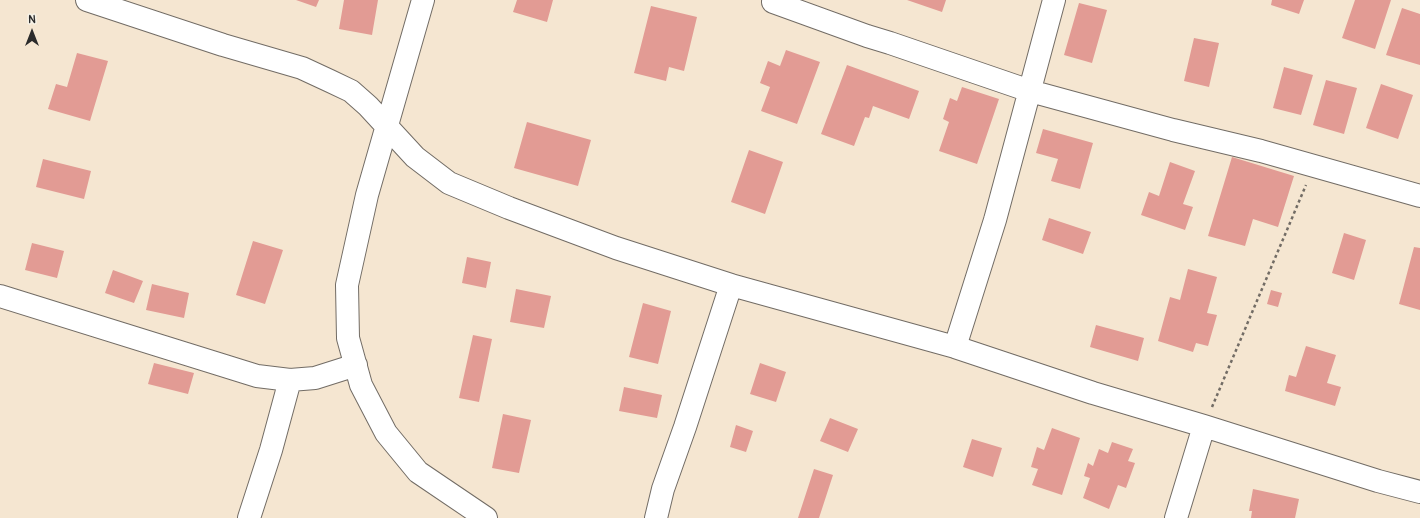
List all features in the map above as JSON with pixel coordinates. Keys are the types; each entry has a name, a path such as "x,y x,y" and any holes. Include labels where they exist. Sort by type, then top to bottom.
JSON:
{"street":[{"path":"87,0 223,45 302,68 351,91 387,126 415,157 448,183 509,208 616,248 731,285 955,347 1093,393 1420,492"},
{"path":"423,0 367,195 347,285 348,338 361,385 386,433 418,472 486,518"},
{"path":"955,347 995,220 1054,0"},
{"path":"773,2 867,36 1030,91 1173,130 1261,151 1420,196"},
{"path":"656,518 663,489 685,427 731,285"},
{"path":"0,296 257,376 290,380 315,378 356,365"},
{"path":"249,518 290,380"},
{"path":"1176,518 1204,426"}],"path":[{"path":"1204,426 1314,167"}],"building":[{"path":"296,0 319,0 316,7"},
{"path":"344,0 378,0 372,35 339,29"},
{"path":"517,0 553,0 547,22 513,12"},
{"path":"907,0 946,0 942,12"},
{"path":"1272,0 1304,0 1299,14 1271,5"},
{"path":"1355,0 1391,0 1375,49 1342,38"},
{"path":"1079,3 1107,10 1092,63 1064,55"},
{"path":"651,6 697,17 684,71 669,67 666,81 634,73"},
{"path":"1402,8 1420,14 1420,65 1386,55"},
{"path":"1194,38 1219,43 1209,87 1184,81"},
{"path":"786,50 820,62 797,124 761,111 770,87 760,83 768,61 780,66"},
{"path":"77,53 108,61 90,121 48,109 56,84 67,87"},
{"path":"847,65 919,91 909,119 873,106 869,118 865,117 854,146 821,134"},
{"path":"1284,67 1313,75 1301,115 1273,108"},
{"path":"1326,80 1357,88 1344,134 1313,125"},
{"path":"1381,84 1413,95 1398,139 1366,128"},
{"path":"962,87 999,99 977,164 939,151 949,122 943,119 950,98 957,101"},
{"path":"527,122 591,140 578,186 514,168"},
{"path":"1043,129 1093,143 1080,189 1051,181 1058,159 1036,153"},
{"path":"749,150 783,162 765,214 731,202"},
{"path":"1232,157 1294,176 1278,227 1253,219 1245,246 1208,236"},
{"path":"43,159 91,171 84,199 36,187"},
{"path":"1170,162 1195,171 1183,204 1193,207 1185,230 1141,215 1149,192 1159,196"},
{"path":"1049,218 1091,232 1083,254 1042,240"},
{"path":"1344,233 1366,240 1354,280 1332,273"},
{"path":"253,241 283,250 265,304 236,295"},
{"path":"32,243 64,251 57,278 25,270"},
{"path":"1414,247 1420,248 1420,310 1399,304"},
{"path":"467,257 491,262 486,288 462,283"},
{"path":"1188,269 1217,277 1207,313 1217,315 1208,346 1196,343 1193,352 1158,341 1170,297 1180,300"},
{"path":"113,270 143,281 134,303 105,293"},
{"path":"152,284 189,293 184,318 146,310"},
{"path":"516,289 551,296 544,328 510,322"},
{"path":"1271,290 1282,293 1278,307 1267,304"},
{"path":"643,303 671,311 658,364 629,357"},
{"path":"1096,325 1144,338 1138,361 1090,347"},
{"path":"473,335 492,339 479,402 459,398"},
{"path":"1306,346 1336,355 1327,383 1341,387 1335,406 1285,391 1289,375 1296,377"},
{"path":"154,363 194,373 188,394 148,384"},
{"path":"760,363 786,372 776,402 750,394"},
{"path":"624,387 662,395 657,418 619,411"},
{"path":"503,414 531,420 519,473 492,468"},
{"path":"830,418 858,429 848,452 820,441"},
{"path":"736,425 753,431 746,452 730,447"},
{"path":"1052,428 1080,438 1062,495 1032,485 1038,469 1031,467 1037,447 1044,450"},
{"path":"972,439 1002,448 993,477 963,467"},
{"path":"1112,442 1133,449 1128,461 1135,463 1126,488 1118,485 1109,509 1083,498 1090,478 1084,476 1088,463 1093,466 1099,449 1108,453"},
{"path":"814,469 833,475 819,518 798,518"},
{"path":"1253,489 1299,499 1295,518 1251,518 1252,511 1249,511"}]}
